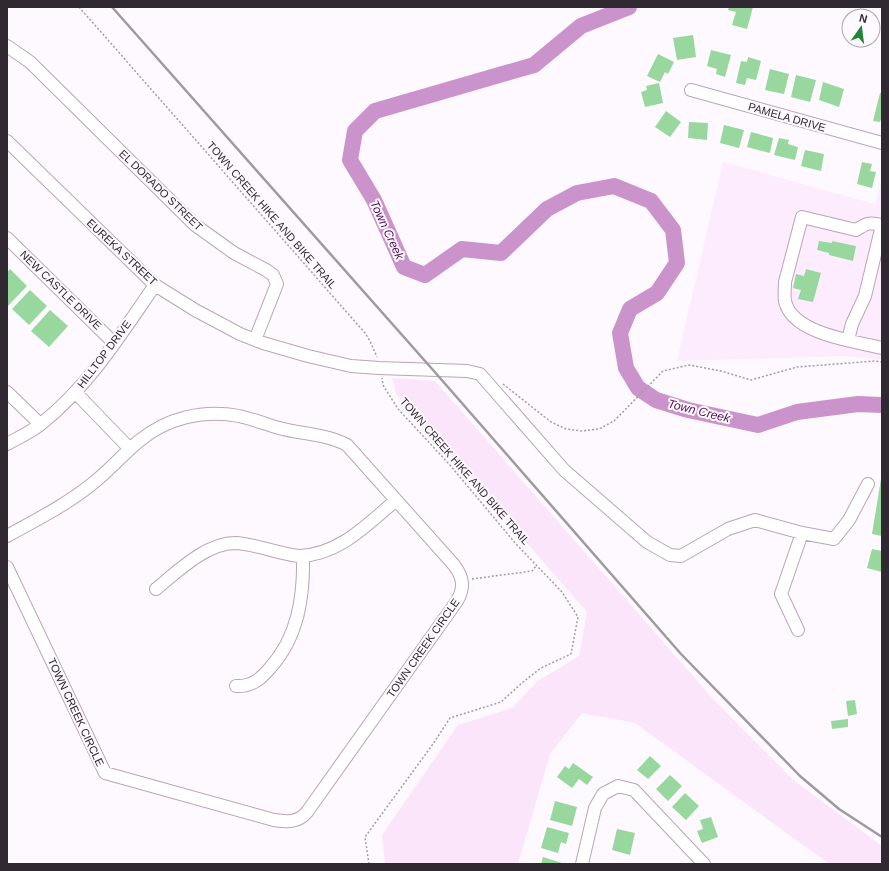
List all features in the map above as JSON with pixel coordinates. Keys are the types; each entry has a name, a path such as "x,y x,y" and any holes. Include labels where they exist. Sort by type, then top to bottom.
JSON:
{"street":[{"name":"EL DORADO STREET","path":"7,46 30,62 195,226 234,252 273,275 276,284 255,340"},
{"name":"PAMELA DRIVE","path":"691,90 882,143"},
{"name":"EUREKA STREET","path":"7,141 156,285 195,310 240,334 263,343 351,366 467,371 480,374 564,470 647,542 670,555 681,556 728,529 755,520 802,533 834,538 850,520 868,484"},
{"path":"848,340 852,324 866,296 882,225 871,222 856,230 802,217 785,282 786,302 791,312 797,321 808,328 848,340 882,348"},
{"name":"NEW CASTLE DRIVE","path":"7,238 114,343"},
{"name":"HILLTOP DRIVE","path":"7,444 40,424 75,392 100,364 156,285"},
{"path":"7,392 40,424"},
{"path":"75,392 130,449"},
{"path":"7,536 46,515 79,494 102,476 130,449 152,432 179,419 207,414 239,416 280,428 342,443 352,451 454,565 462,580"},
{"path":"156,589 193,560 215,547 224,544 242,544 289,555 303,556 326,551 355,535 396,500"},
{"path":"798,630 781,594 802,533"},
{"path":"236,686 247,686 257,681 276,662 289,641 294,630 301,603 303,556"},
{"name":"TOWN CREEK CIRCLE","path":"7,567 105,773 274,820 284,821 297,820 303,817 307,812 457,601 463,588 462,580"},
{"path":"582,864 595,808 603,794 618,786 634,790 704,864"}],"path":[{"name":"TOWN CREEK HIKE AND BIKE TRAIL","path":"79,7 365,333 377,358 384,385 398,408 449,464 516,544 562,592 578,617 571,654 541,668 501,702 450,718 434,744 365,837 369,864"},
{"path":"502,383 551,422 566,428 581,431 599,429 614,421 663,371 689,365 720,371 751,380 797,367 875,361 882,362"},
{"path":"462,580 532,571 537,565"}],"shaded area":[{"path":"723,162 875,204 882,180 882,360 844,356 677,361"},
{"path":"392,378 435,381 714,700 792,779 882,846 882,864 829,864 635,723 582,713 550,754 518,864 385,864 382,835 458,725 512,708 538,681 579,656 587,612 396,393"}],"building":[{"path":"729,7 753,7 747,29 732,25 736,12 728,10"},
{"path":"693,35 696,57 677,60 673,38"},
{"path":"711,50 731,55 725,77 716,74 717,69 707,66"},
{"path":"658,54 674,62 668,74 665,72 660,82 647,76"},
{"path":"748,57 761,61 756,80 747,78 745,85 736,83 741,61 747,62"},
{"path":"770,69 789,74 784,94 765,90"},
{"path":"796,75 816,80 810,102 791,97"},
{"path":"823,82 844,89 839,107 819,100"},
{"path":"659,83 663,103 645,107 641,92 647,90 646,86"},
{"path":"880,93 882,93 882,116 880,122 873,121"},
{"path":"666,111 681,122 670,137 655,127"},
{"path":"689,122 708,123 707,140 688,138"},
{"path":"724,125 744,130 739,148 720,143"},
{"path":"751,132 773,138 770,153 747,147"},
{"path":"779,138 789,140 788,144 798,147 795,160 774,155"},
{"path":"805,150 824,154 821,171 801,166"},
{"path":"862,162 872,164 870,171 876,172 872,188 857,184"},
{"path":"819,241 832,243 832,241 856,246 853,261 829,255 829,253 817,250"},
{"path":"10,269 27,286 7,307 7,272"},
{"path":"806,269 821,273 813,302 798,299 801,290 793,288 796,274 804,276"},
{"path":"30,290 47,306 29,325 12,309"},
{"path":"50,310 68,326 49,347 31,331"},
{"path":"882,479 882,536 872,534"},
{"path":"872,549 882,551 882,572 867,568"},
{"path":"855,700 857,714 848,716 846,701"},
{"path":"848,719 848,727 832,729 831,721"},
{"path":"650,756 661,766 648,779 637,770"},
{"path":"573,763 593,777 587,785 579,779 572,788 557,777 565,766 569,769"},
{"path":"670,775 682,786 668,801 656,789"},
{"path":"685,793 699,806 686,820 672,807"},
{"path":"555,801 577,807 572,826 550,820"},
{"path":"711,817 718,837 702,843 697,831 703,829 700,820"},
{"path":"547,827 569,833 566,844 561,842 558,853 541,848"},
{"path":"617,829 635,833 630,855 612,850"},
{"path":"543,857 562,863 562,864 541,864"}],"waterway":[{"name":"Town Creek","path":"629,7 581,26 534,65 375,111 355,131 350,160 374,200 404,267 425,275 462,249 501,253 547,209 577,193 614,186 651,201 673,230 677,263 657,293 630,309 620,333 626,368 638,388 656,400 688,410 758,425 797,412 858,404 882,405"}],"railway":[{"path":"112,7 433,370 681,654 800,776 839,809 882,837"}]}
